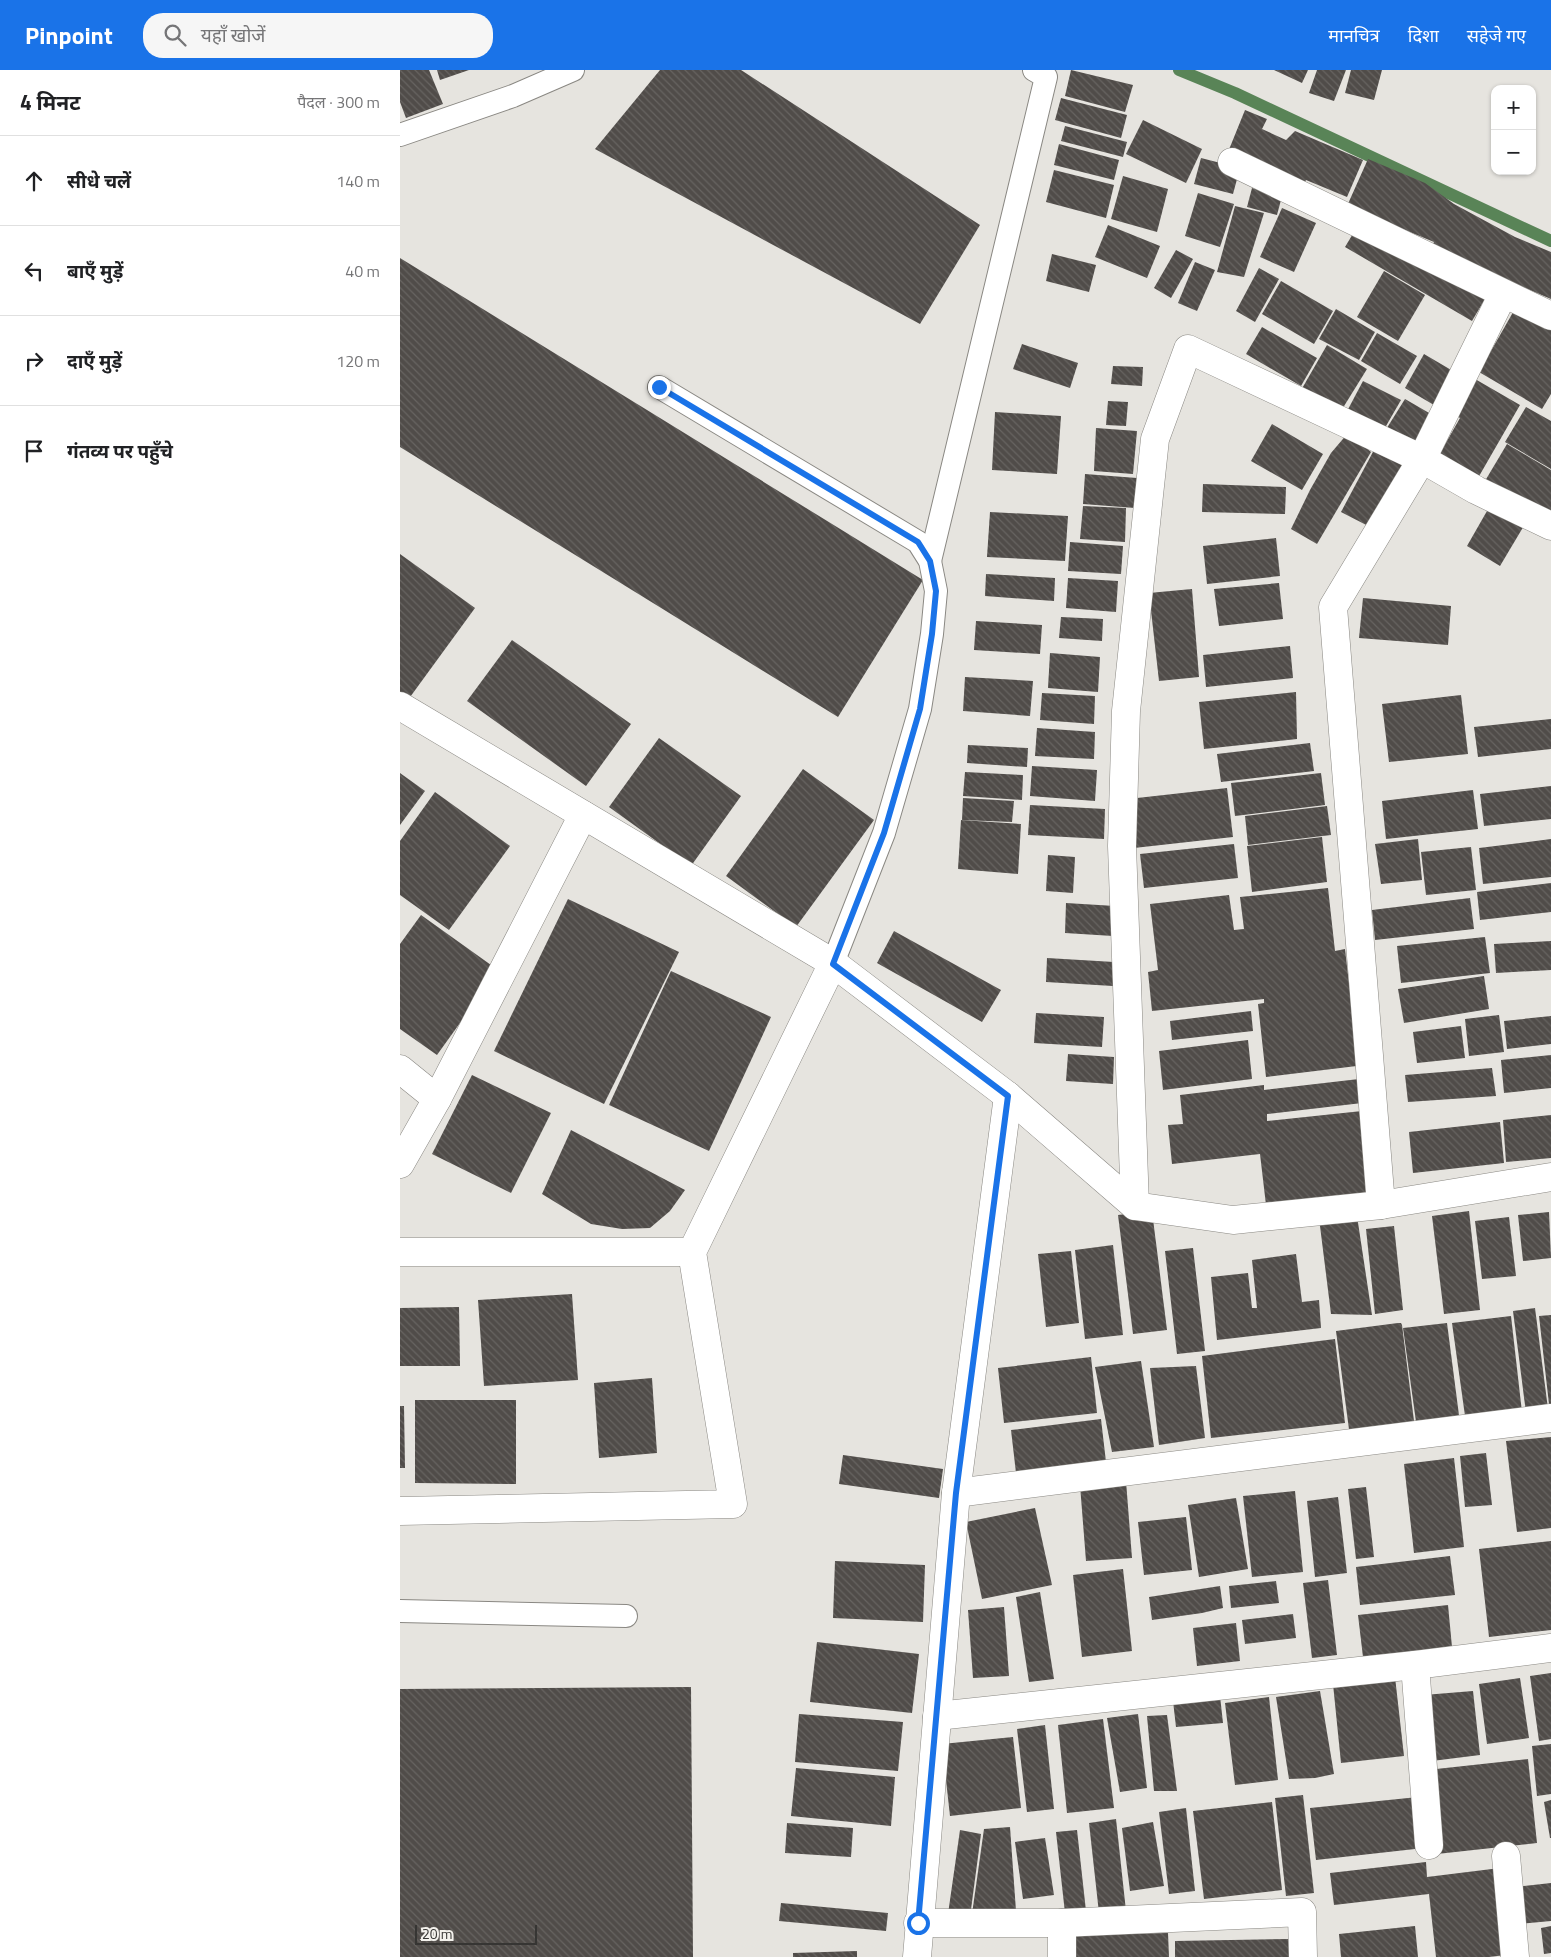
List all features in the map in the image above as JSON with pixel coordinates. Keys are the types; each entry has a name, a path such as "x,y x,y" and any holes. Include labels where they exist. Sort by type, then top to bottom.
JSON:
{"street":[{"path":"1232,162 1551,316"},
{"path":"1380,1205 1332,607 1422,459 1503,294"},
{"path":"1135,1206 1122,846 1126,711 1155,439 1188,349 1422,459 1476,490 1551,526"},
{"path":"400,706 833,964 1008,1096 1135,1206 1233,1220 1380,1205 1551,1177"},
{"path":"400,1164 437,1099 583,815"},
{"path":"400,1511 733,1504 692,1252 833,964"},
{"path":"400,1069 437,1099"},
{"path":"917,1957 918,1923 938,1716 956,1493 1008,1096"},
{"path":"400,1252 692,1252"},
{"path":"956,1493 1551,1418"},
{"path":"938,1716 1415,1665 1551,1648"},
{"path":"1415,1665 1429,1845"},
{"path":"1506,1856 1516,1957"},
{"path":"918,1923 1062,1923 1302,1912 1303,1957"},
{"path":"1062,1923 1062,1957"}],"lane":[{"path":"400,135 513,96 573,70"},
{"path":"930,561 1046,77 1034,70"},
{"path":"659,387 918,542 930,561 936,591 932,634 920,709 884,833 833,964"},
{"path":"400,1611 626,1616"}],"building":[{"path":"400,70 429,70 443,104 406,118 400,102"},
{"path":"437,70 469,70 440,80"},
{"path":"660,70 741,70 980,225 920,324 595,149"},
{"path":"1071,70 1133,85 1125,112 1065,96"},
{"path":"1274,70 1308,70 1302,83"},
{"path":"1317,70 1346,70 1334,101 1309,93"},
{"path":"1351,70 1382,70 1374,100 1345,93"},
{"path":"1061,98 1127,115 1121,138 1055,120"},
{"path":"1245,110 1267,119 1262,129 1286,140 1295,131 1363,160 1347,197 1306,180 1302,189 1228,152"},
{"path":"1143,120 1202,149 1186,183 1126,154"},
{"path":"1065,126 1127,142 1123,157 1061,141"},
{"path":"1059,144 1119,160 1114,180 1054,165"},
{"path":"1201,158 1240,168 1233,194 1194,184"},
{"path":"1368,159 1425,183 1454,204 1515,237 1551,252 1551,299 1431,248 1434,242 1347,206"},
{"path":"1054,170 1114,185 1106,218 1046,202"},
{"path":"1123,176 1168,189 1157,232 1111,219"},
{"path":"1252,188 1282,196 1277,215 1247,207"},
{"path":"1198,193 1234,204 1220,247 1185,236"},
{"path":"1235,206 1264,213 1244,277 1217,272"},
{"path":"1282,208 1316,223 1294,272 1260,257"},
{"path":"1108,225 1160,246 1147,278 1095,257"},
{"path":"1357,227 1485,299 1472,321 1345,247"},
{"path":"1176,250 1193,259 1171,298 1154,288"},
{"path":"1052,254 1096,265 1089,292 1046,281"},
{"path":"400,258 923,580 838,717 400,447"},
{"path":"1195,262 1215,270 1197,311 1178,303"},
{"path":"1259,268 1279,279 1255,322 1236,311"},
{"path":"1384,271 1425,295 1398,341 1357,317"},
{"path":"1281,281 1333,311 1314,344 1262,314"},
{"path":"1516,307 1551,326 1551,394 1542,409 1479,372"},
{"path":"1336,309 1375,332 1359,360 1319,339"},
{"path":"1262,327 1317,358 1301,386 1246,354"},
{"path":"1377,333 1417,356 1400,384 1361,361"},
{"path":"1022,344 1078,363 1070,388 1013,369"},
{"path":"1327,345 1367,369 1341,411 1300,392"},
{"path":"1424,354 1458,374 1439,408 1405,388"},
{"path":"1113,366 1143,367 1142,386 1111,384"},
{"path":"1475,379 1520,405 1478,478 1439,455 1460,418 1455,415"},
{"path":"1363,381 1401,400 1382,433 1345,415"},
{"path":"1405,399 1436,417 1417,450 1385,431"},
{"path":"1108,401 1128,402 1126,426 1106,425"},
{"path":"1526,407 1551,421 1551,469 1505,442"},
{"path":"995,412 1061,416 1057,474 992,470"},
{"path":"1272,424 1323,454 1302,490 1251,461"},
{"path":"1096,428 1137,431 1133,474 1094,471"},
{"path":"1348,433 1371,452 1317,544 1291,529 1331,453"},
{"path":"1507,444 1551,470 1551,514 1482,486"},
{"path":"1374,450 1406,466 1374,529 1341,512"},
{"path":"1085,474 1137,478 1135,508 1083,504"},
{"path":"1203,484 1286,487 1285,514 1202,512"},
{"path":"1491,504 1525,524 1500,566 1467,546"},
{"path":"1083,506 1126,508 1125,542 1080,539"},
{"path":"990,512 1068,516 1065,561 987,557"},
{"path":"1276,538 1280,576 1207,584 1203,546"},
{"path":"1070,542 1123,546 1121,574 1068,571"},
{"path":"400,554 475,608 405,704 400,701"},
{"path":"986,574 1055,578 1054,601 985,596"},
{"path":"1068,578 1118,581 1116,612 1066,608"},
{"path":"1279,583 1283,619 1219,626 1214,589"},
{"path":"1192,589 1199,677 1159,681 1149,593"},
{"path":"1363,598 1451,606 1448,645 1359,638"},
{"path":"1061,617 1103,619 1102,641 1059,638"},
{"path":"976,621 1042,625 1040,654 974,650"},
{"path":"512,640 631,724 586,786 467,701"},
{"path":"1290,646 1293,678 1206,687 1203,655"},
{"path":"1050,653 1100,657 1098,692 1048,688"},
{"path":"965,677 1033,681 1030,716 963,711"},
{"path":"1296,692 1297,739 1204,749 1199,702"},
{"path":"1042,693 1095,696 1094,724 1040,720"},
{"path":"1461,695 1468,754 1389,762 1382,704"},
{"path":"1551,719 1551,749 1478,757 1474,727"},
{"path":"1037,728 1095,732 1094,759 1035,756"},
{"path":"659,738 741,796 691,866 609,807"},
{"path":"1310,743 1314,771 1221,782 1217,754"},
{"path":"968,745 1028,748 1027,767 967,763"},
{"path":"1032,766 1097,770 1095,801 1030,796"},
{"path":"803,769 874,820 796,927 726,876"},
{"path":"965,772 1023,775 1022,800 963,796"},
{"path":"400,773 425,791 400,825"},
{"path":"1321,773 1325,805 1235,816 1231,783"},
{"path":"1551,786 1551,819 1484,826 1480,794"},
{"path":"1227,788 1233,837 1134,848 1128,799"},
{"path":"1473,790 1478,829 1386,839 1382,801"},
{"path":"435,792 510,846 449,930 400,895 400,841"},
{"path":"963,798 1014,801 1012,822 962,820"},
{"path":"1030,805 1105,809 1104,839 1028,835"},
{"path":"1327,806 1331,835 1248,845 1245,816"},
{"path":"961,820 1021,824 1018,874 958,869"},
{"path":"1322,837 1327,882 1252,892 1247,846"},
{"path":"1418,839 1422,880 1381,884 1375,844"},
{"path":"1551,839 1551,877 1483,884 1479,848"},
{"path":"1234,844 1238,878 1144,888 1140,854"},
{"path":"1471,847 1476,890 1426,895 1421,852"},
{"path":"1048,855 1075,857 1073,893 1046,891"},
{"path":"1551,883 1551,912 1480,920 1477,892"},
{"path":"1328,888 1335,951 1345,949 1354,1026 1365,1065 1266,1077 1258,1004 1264,1003 1264,999 1152,1011 1148,972 1158,970 1150,904 1229,895 1234,930 1244,929 1240,897"},
{"path":"1470,898 1474,929 1375,940 1372,910"},
{"path":"568,899 679,952 604,1104 494,1051"},
{"path":"1066,903 1115,906 1113,936 1065,933"},
{"path":"421,915 498,970 437,1055 400,1029 400,944"},
{"path":"894,931 1001,990 982,1022 877,963"},
{"path":"1485,937 1490,973 1401,983 1397,946"},
{"path":"1551,941 1551,970 1496,973 1494,944"},
{"path":"1047,958 1114,962 1113,986 1046,982"},
{"path":"671,971 771,1017 709,1151 609,1105"},
{"path":"1484,976 1489,1009 1404,1023 1398,989"},
{"path":"1251,1011 1253,1031 1172,1040 1170,1021"},
{"path":"1036,1013 1104,1017 1102,1047 1034,1043"},
{"path":"1499,1015 1504,1052 1469,1056 1465,1019"},
{"path":"1551,1016 1551,1044 1507,1049 1504,1021"},
{"path":"1461,1026 1465,1058 1417,1063 1413,1032"},
{"path":"1248,1040 1252,1079 1163,1090 1159,1051"},
{"path":"1068,1054 1114,1057 1113,1084 1066,1081"},
{"path":"1551,1055 1551,1088 1504,1093 1501,1060"},
{"path":"1492,1068 1496,1096 1408,1102 1405,1075"},
{"path":"472,1075 551,1113 511,1193 432,1154"},
{"path":"1359,1079 1362,1103 1267,1114 1267,1121 1362,1111 1372,1192 1266,1205 1260,1154 1172,1164 1168,1125 1183,1124 1180,1095 1264,1085 1264,1090"},
{"path":"1551,1115 1551,1158 1506,1162 1503,1120"},
{"path":"1500,1122 1504,1163 1413,1173 1409,1132"},
{"path":"571,1130 685,1190 670,1211 650,1228 622,1229 591,1224 542,1194"},
{"path":"1152,1211 1167,1330 1133,1334 1118,1215"},
{"path":"1469,1211 1480,1310 1444,1314 1432,1216"},
{"path":"1549,1212 1551,1258 1523,1261 1518,1215"},
{"path":"1357,1216 1372,1315 1331,1314 1319,1218"},
{"path":"1509,1217 1516,1276 1482,1279 1475,1221"},
{"path":"1394,1226 1403,1310 1375,1314 1366,1229"},
{"path":"1113,1245 1123,1335 1085,1339 1075,1250"},
{"path":"1193,1248 1205,1351 1177,1354 1165,1251"},
{"path":"1071,1251 1079,1323 1046,1327 1038,1254"},
{"path":"1296,1254 1302,1302 1319,1300 1321,1328 1217,1340 1211,1277 1248,1273 1252,1308 1257,1308 1252,1260"},
{"path":"572,1294 578,1380 484,1386 478,1300"},
{"path":"459,1307 460,1366 400,1366 400,1308"},
{"path":"1535,1308 1548,1409 1526,1413 1513,1311"},
{"path":"1551,1315 1551,1413 1550,1413 1539,1316"},
{"path":"1511,1316 1523,1421 1466,1423 1452,1323"},
{"path":"1401,1323 1415,1429 1350,1437 1336,1331"},
{"path":"1447,1323 1460,1423 1417,1429 1403,1328"},
{"path":"1335,1339 1345,1423 1211,1438 1202,1356"},
{"path":"1091,1357 1097,1413 1004,1423 998,1368"},
{"path":"1141,1361 1154,1447 1112,1452 1095,1367"},
{"path":"1196,1366 1205,1438 1159,1445 1150,1368"},
{"path":"652,1378 657,1453 599,1458 594,1383"},
{"path":"415,1400 516,1400 516,1484 415,1483"},
{"path":"400,1406 404,1406 405,1468 400,1468"},
{"path":"1101,1419 1106,1462 1016,1473 1011,1430"},
{"path":"1551,1437 1551,1528 1517,1532 1506,1441"},
{"path":"1486,1453 1492,1505 1465,1507 1460,1456"},
{"path":"843,1455 943,1469 939,1498 839,1484"},
{"path":"1454,1458 1464,1547 1414,1553 1404,1464"},
{"path":"1126,1481 1132,1558 1086,1561 1080,1485"},
{"path":"1366,1487 1374,1557 1356,1559 1348,1489"},
{"path":"1295,1491 1303,1572 1252,1577 1243,1496"},
{"path":"1338,1497 1347,1573 1315,1577 1307,1501"},
{"path":"1236,1498 1248,1569 1199,1577 1188,1505"},
{"path":"1035,1508 1052,1585 982,1599 966,1522"},
{"path":"1186,1517 1192,1570 1144,1575 1138,1522"},
{"path":"1551,1541 1551,1630 1489,1637 1479,1549"},
{"path":"1450,1556 1455,1595 1360,1605 1356,1567"},
{"path":"835,1561 925,1565 923,1622 833,1618"},
{"path":"1123,1569 1132,1651 1082,1657 1073,1575"},
{"path":"1328,1580 1337,1655 1312,1658 1303,1583"},
{"path":"1276,1581 1279,1603 1231,1608 1229,1586"},
{"path":"1220,1586 1223,1608 1152,1620 1149,1597"},
{"path":"1040,1592 1054,1679 1029,1682 1016,1597"},
{"path":"1448,1605 1452,1647 1363,1657 1358,1615"},
{"path":"1004,1607 1009,1676 973,1678 968,1610"},
{"path":"1293,1614 1296,1638 1245,1644 1242,1620"},
{"path":"1236,1623 1240,1661 1197,1666 1193,1628"},
{"path":"817,1642 919,1654 912,1713 810,1702"},
{"path":"1551,1673 1551,1739 1539,1741 1530,1676"},
{"path":"1395,1677 1404,1756 1341,1763 1333,1684"},
{"path":"1520,1678 1529,1738 1487,1744 1479,1684"},
{"path":"691,1687 693,1957 400,1957 400,1689"},
{"path":"1320,1691 1334,1774 1315,1778 1289,1779 1276,1697"},
{"path":"1473,1691 1480,1755 1432,1761 1424,1695"},
{"path":"1220,1696 1223,1723 1176,1727 1173,1701"},
{"path":"1269,1697 1278,1780 1235,1785 1225,1703"},
{"path":"799,1714 903,1722 898,1771 795,1762"},
{"path":"1138,1714 1147,1788 1120,1792 1107,1718"},
{"path":"1167,1715 1177,1791 1154,1791 1147,1716"},
{"path":"1103,1719 1114,1808 1067,1813 1058,1725"},
{"path":"1045,1725 1054,1809 1027,1812 1017,1729"},
{"path":"1013,1737 1021,1808 950,1816 942,1744"},
{"path":"1551,1744 1551,1794 1537,1796 1532,1746"},
{"path":"1528,1759 1537,1843 1437,1854 1427,1770"},
{"path":"796,1768 895,1777 891,1826 791,1816"},
{"path":"1303,1795 1314,1893 1286,1896 1275,1798"},
{"path":"1418,1797 1424,1848 1316,1860 1310,1808"},
{"path":"1551,1800 1551,1838 1550,1838 1544,1802"},
{"path":"1272,1802 1282,1890 1204,1899 1193,1811"},
{"path":"1186,1808 1195,1891 1169,1894 1159,1812"},
{"path":"1116,1819 1126,1911 1099,1913 1089,1823"},
{"path":"1153,1822 1164,1886 1130,1891 1122,1828"},
{"path":"787,1823 853,1828 851,1857 785,1853"},
{"path":"1010,1827 1016,1911 972,1914 984,1829"},
{"path":"960,1830 981,1834 970,1917 948,1914"},
{"path":"1077,1830 1086,1911 1065,1913 1056,1832"},
{"path":"1045,1838 1054,1895 1023,1899 1015,1842"},
{"path":"1426,1862 1427,1877 1500,1868 1506,1955 1489,1957 1436,1957 1429,1894 1334,1905 1330,1873"},
{"path":"1551,1883 1551,1921 1520,1924 1515,1887"},
{"path":"781,1903 888,1913 886,1931 779,1921"},
{"path":"1415,1926 1418,1957 1341,1957 1339,1934"},
{"path":"1551,1926 1551,1953 1544,1954 1541,1928"},
{"path":"1168,1933 1169,1957 1069,1957 1068,1935"},
{"path":"1289,1939 1289,1957 1175,1957 1175,1941"},
{"path":"857,1951 857,1957 793,1957 793,1953"}],"waterway":[{"path":"1179,70 1235,93 1551,241"}],"route":[{"path":"659,387 918,542 930,561 936,591 932,634 920,709 884,833 833,964 1008,1096 956,1493 938,1716 918,1923"}]}
